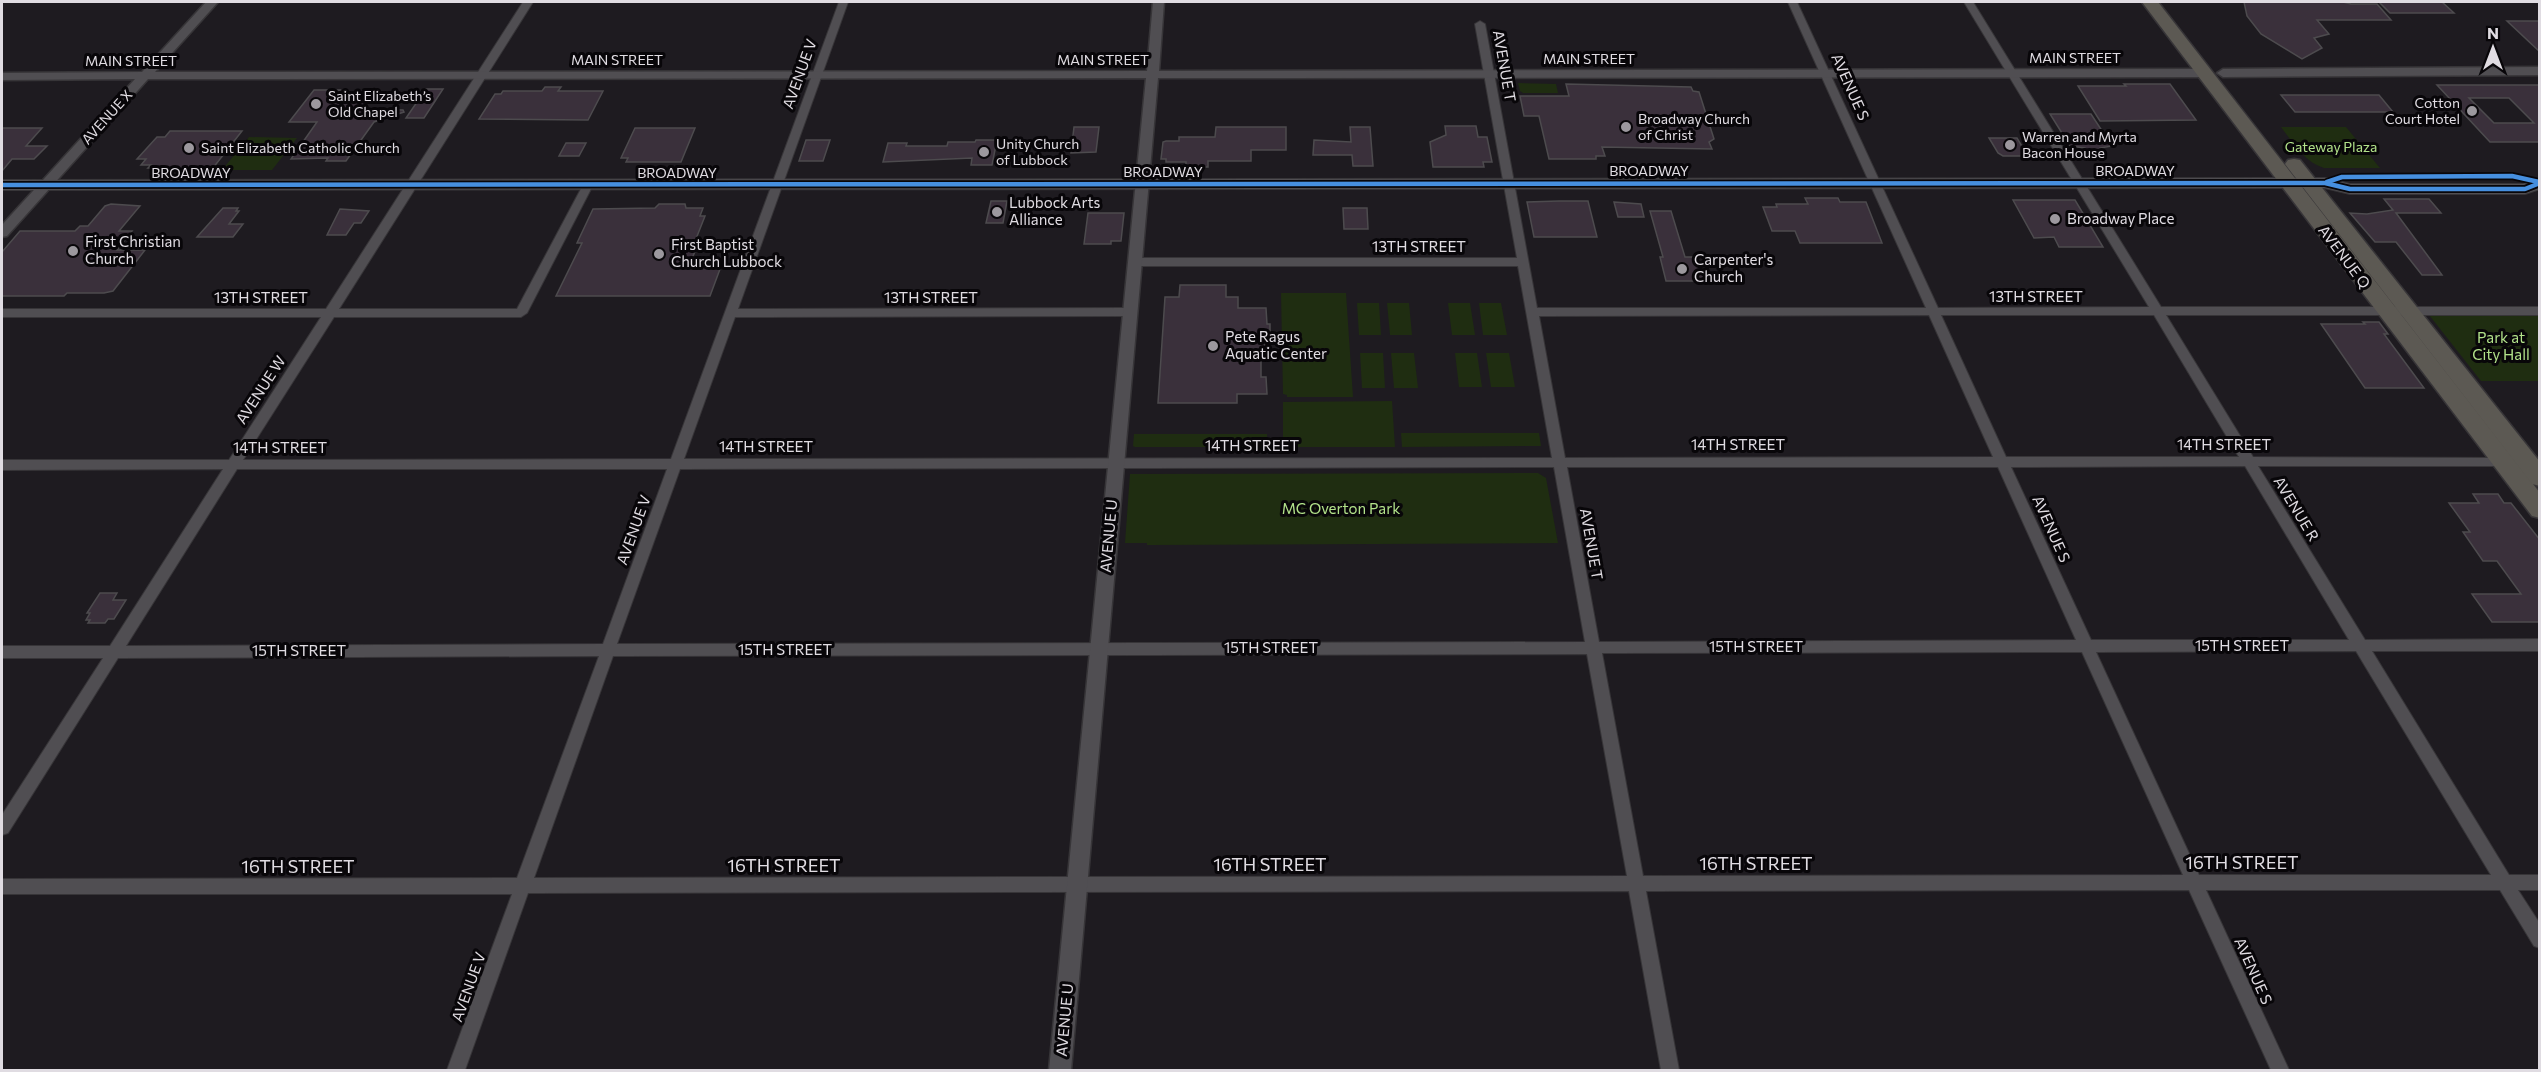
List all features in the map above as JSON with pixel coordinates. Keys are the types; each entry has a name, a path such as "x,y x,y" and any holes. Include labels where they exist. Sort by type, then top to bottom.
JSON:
{"highway":[{"name":"AVENUE Q","path":"2150,2 2316,183 2408,310 2540,478"},
{"path":"2159,2 2163,6 2171,6"},
{"name":"AVENUE Q","path":"2171,6 2288,183 2540,510"}],"main road":[{"name":"BROADWAY","path":"2,185 2316,183 2350,189 2525,189 2540,182"}],"street":[{"name":"AVENUE X","path":"2,233 212,2"},
{"name":"AVENUE W","path":"2,828 528,2"},
{"name":"AVENUE V","path":"456,1071 843,2"},
{"name":"AVENUE U","path":"1060,1071 1159,2"},
{"name":"AVENUE S","path":"1792,2 2280,1071"},
{"name":"AVENUE R","path":"1969,2 2540,940"},
{"name":"AVENUE T","path":"1480,24 1670,1071"},
{"name":"MAIN STREET","path":"2,76 2540,71"},
{"name":"13TH STREET","path":"2,313 521,313 588,185"},
{"name":"13TH STREET","path":"1135,262 1523,262"},
{"name":"13TH STREET","path":"1532,312 2540,311"},
{"name":"13TH STREET","path":"731,313 1130,312"},
{"name":"14TH STREET","path":"2,465 2502,461"},
{"name":"15TH STREET","path":"2,652 2540,645"},
{"name":"16TH STREET","path":"2,887 2540,882"}],"green space":[{"path":"1518,83 1556,84 1558,93 1523,93"},
{"name":"Gateway Plaza","path":"2281,127 2346,127 2380,168 2324,168 2299,151"},
{"path":"249,137 297,138 272,170 222,170"},
{"path":"1281,293 1346,293 1353,397 1287,397 1283,394"},
{"path":"1357,303 1379,303 1381,335 1359,335"},
{"path":"1387,303 1409,303 1412,335 1390,335"},
{"path":"1448,303 1470,303 1475,335 1452,335"},
{"path":"1479,303 1501,303 1507,335 1483,335"},
{"name":"Park at City Hall","path":"2426,311 2539,311 2539,381 2481,381"},
{"path":"1360,353 1383,353 1385,388 1362,388"},
{"path":"1391,353 1414,353 1418,388 1394,388"},
{"path":"1455,353 1477,353 1482,387 1459,387"},
{"path":"1486,353 1509,353 1515,387 1491,387"},
{"path":"1392,401 1395,447 1290,447 1289,444 1283,444 1283,402"},
{"path":"1401,433 1539,433 1541,446 1402,447"},
{"path":"1134,434 1267,434 1267,447 1135,447 1133,446"},
{"name":"MC Overton Park","path":"1538,473 1546,478 1558,543 1147,545 1147,543 1125,543 1130,474"}],"building":[{"path":"2244,2 2377,4 2391,20 2317,20 2329,34 2314,38 2322,48 2302,59 2261,34 2247,16"},
{"path":"2379,2 2442,2 2454,13 2390,13"},
{"path":"2507,21 2540,21 2540,52"},
{"name":"Broadway Church of Christ","path":"1566,84 1691,87 1693,91 1699,92 1714,139 1709,142 1712,149 1602,147 1605,156 1596,156 1596,159 1549,159 1539,116 1524,116 1520,96 1569,96"},
{"path":"2124,84 2170,84 2196,120 2100,121 2078,86 2126,86"},
{"name":"Cotton Court Hotel","path":"2437,85 2540,85 2540,142 2490,142","holes":["2469,98 2509,98 2534,123 2494,123"]},
{"path":"545,87 561,87 558,91 603,91 588,120 479,119 495,94 501,94 503,91 542,91"},
{"path":"426,89 443,89 424,118 406,118"},
{"path":"314,90 340,90 333,99 369,99 362,109 403,110 404,112 374,122 346,161 326,161 328,158 291,159 317,122 289,122"},
{"path":"2281,95 2379,95 2393,112 2295,112"},
{"path":"2050,114 2091,114 2112,146 2100,148 2102,152 2087,152 2085,148 2070,146"},
{"path":"1445,126 1476,126 1478,137 1487,137 1492,162 1483,162 1484,167 1433,167 1430,142 1446,135"},
{"path":"1074,127 1099,127 1096,152 1071,153"},
{"path":"1216,127 1286,127 1286,150 1251,150 1251,161 1208,161 1208,167 1190,167 1186,165 1186,162 1166,162 1166,159 1161,159 1163,142 1179,141 1179,137 1215,137"},
{"path":"1350,127 1370,127 1373,166 1353,166 1352,155 1313,155 1314,140 1351,142"},
{"path":"2,128 42,128 26,146 47,146 34,159 12,159 2,171"},
{"path":"635,128 695,128 681,162 626,162 628,158 621,158"},
{"name":"Saint Elizabeth Catholic Church","path":"170,131 242,131 213,168 148,168 151,165 141,165 146,159 137,159 157,137 165,137"},
{"name":"Warren and Myrta Bacon House","path":"1989,138 2017,138 2026,153 2023,153 2025,156 2003,156 1998,153"},
{"path":"806,140 830,140 823,161 799,161"},
{"path":"976,140 997,140 992,165 971,165 972,158 883,162 888,143 907,143 906,146 947,146 948,142 975,142"},
{"path":"566,143 586,143 579,156 559,156"},
{"path":"1805,198 1838,198 1840,202 1866,202 1882,243 1800,243 1795,231 1772,231 1763,207 1777,207 1776,204 1808,204"},
{"path":"2384,199 2429,199 2441,213 2396,213 2442,275 2422,275 2396,242 2375,242 2350,213 2367,214 2393,210"},
{"name":"Broadway Place","path":"2013,200 2075,200 2103,247 2059,247 2054,237 2034,238"},
{"name":"Lubbock Arts Alliance","path":"991,201 1007,201 1003,223 986,223"},
{"path":"1588,201 1597,237 1534,237 1527,202"},
{"path":"1614,202 1641,204 1644,217 1618,217"},
{"name":"First Christian Church","path":"111,204 140,206 119,231 132,231 117,250 145,250 113,291 67,293 64,296 2,296 2,252 20,231 75,231 80,226 88,226 105,206"},
{"name":"First Baptist Church Lubbock","path":"659,204 685,204 686,208 703,208 700,216 705,216 692,249 696,249 691,261 723,261 710,296 556,296 582,243 577,243 593,209 655,208"},
{"path":"223,208 238,208 236,211 239,211 229,224 243,224 233,237 197,237"},
{"path":"1343,208 1367,208 1368,229 1344,229"},
{"path":"340,209 369,211 361,223 354,223 346,235 327,235"},
{"path":"1650,211 1671,211 1685,257 1697,257 1704,281 1666,281 1660,257 1663,257"},
{"path":"1088,213 1124,213 1121,241 1111,241 1111,244 1084,244"},
{"name":"Pete Ragus Aquatic Center","path":"1180,285 1226,285 1226,297 1238,297 1238,308 1266,308 1270,333 1265,338 1265,351 1261,357 1261,377 1266,377 1267,394 1237,394 1237,403 1158,403 1165,297 1179,297"},
{"path":"2363,322 2379,322 2388,334 2384,334 2424,388 2365,388 2321,324 2365,324"},
{"path":"2473,494 2498,494 2504,503 2511,503 2540,540 2540,622 2492,622 2472,594 2521,594 2497,561 2483,561 2463,532 2470,532 2449,503 2479,503"},
{"path":"100,593 117,593 113,600 126,600 114,619 108,619 105,623 88,623 90,620 86,620 90,613 87,613"}],"cycle path":[{"path":"2327,182 2342,177 2512,176 2539,182"},
{"path":"2,185 2325,183 2350,189 2525,189 2540,183"}],"place":[{"name":"Saint Elizabeth’s Old Chapel","path":"316,104"},
{"name":"Cotton Court Hotel","path":"2472,111"},
{"name":"Broadway Church of Christ","path":"1626,127"},
{"name":"Warren and Myrta Bacon House","path":"2010,145"},
{"name":"Saint Elizabeth Catholic Church","path":"189,148"},
{"name":"Unity Church of Lubbock","path":"984,152"},
{"name":"Lubbock Arts Alliance","path":"997,212"},
{"name":"Broadway Place","path":"2055,219"},
{"name":"First Christian Church","path":"73,251"},
{"name":"First Baptist Church Lubbock","path":"659,254"},
{"name":"Carpenter's Church","path":"1682,269"},
{"name":"Pete Ragus Aquatic Center","path":"1213,346"}]}
